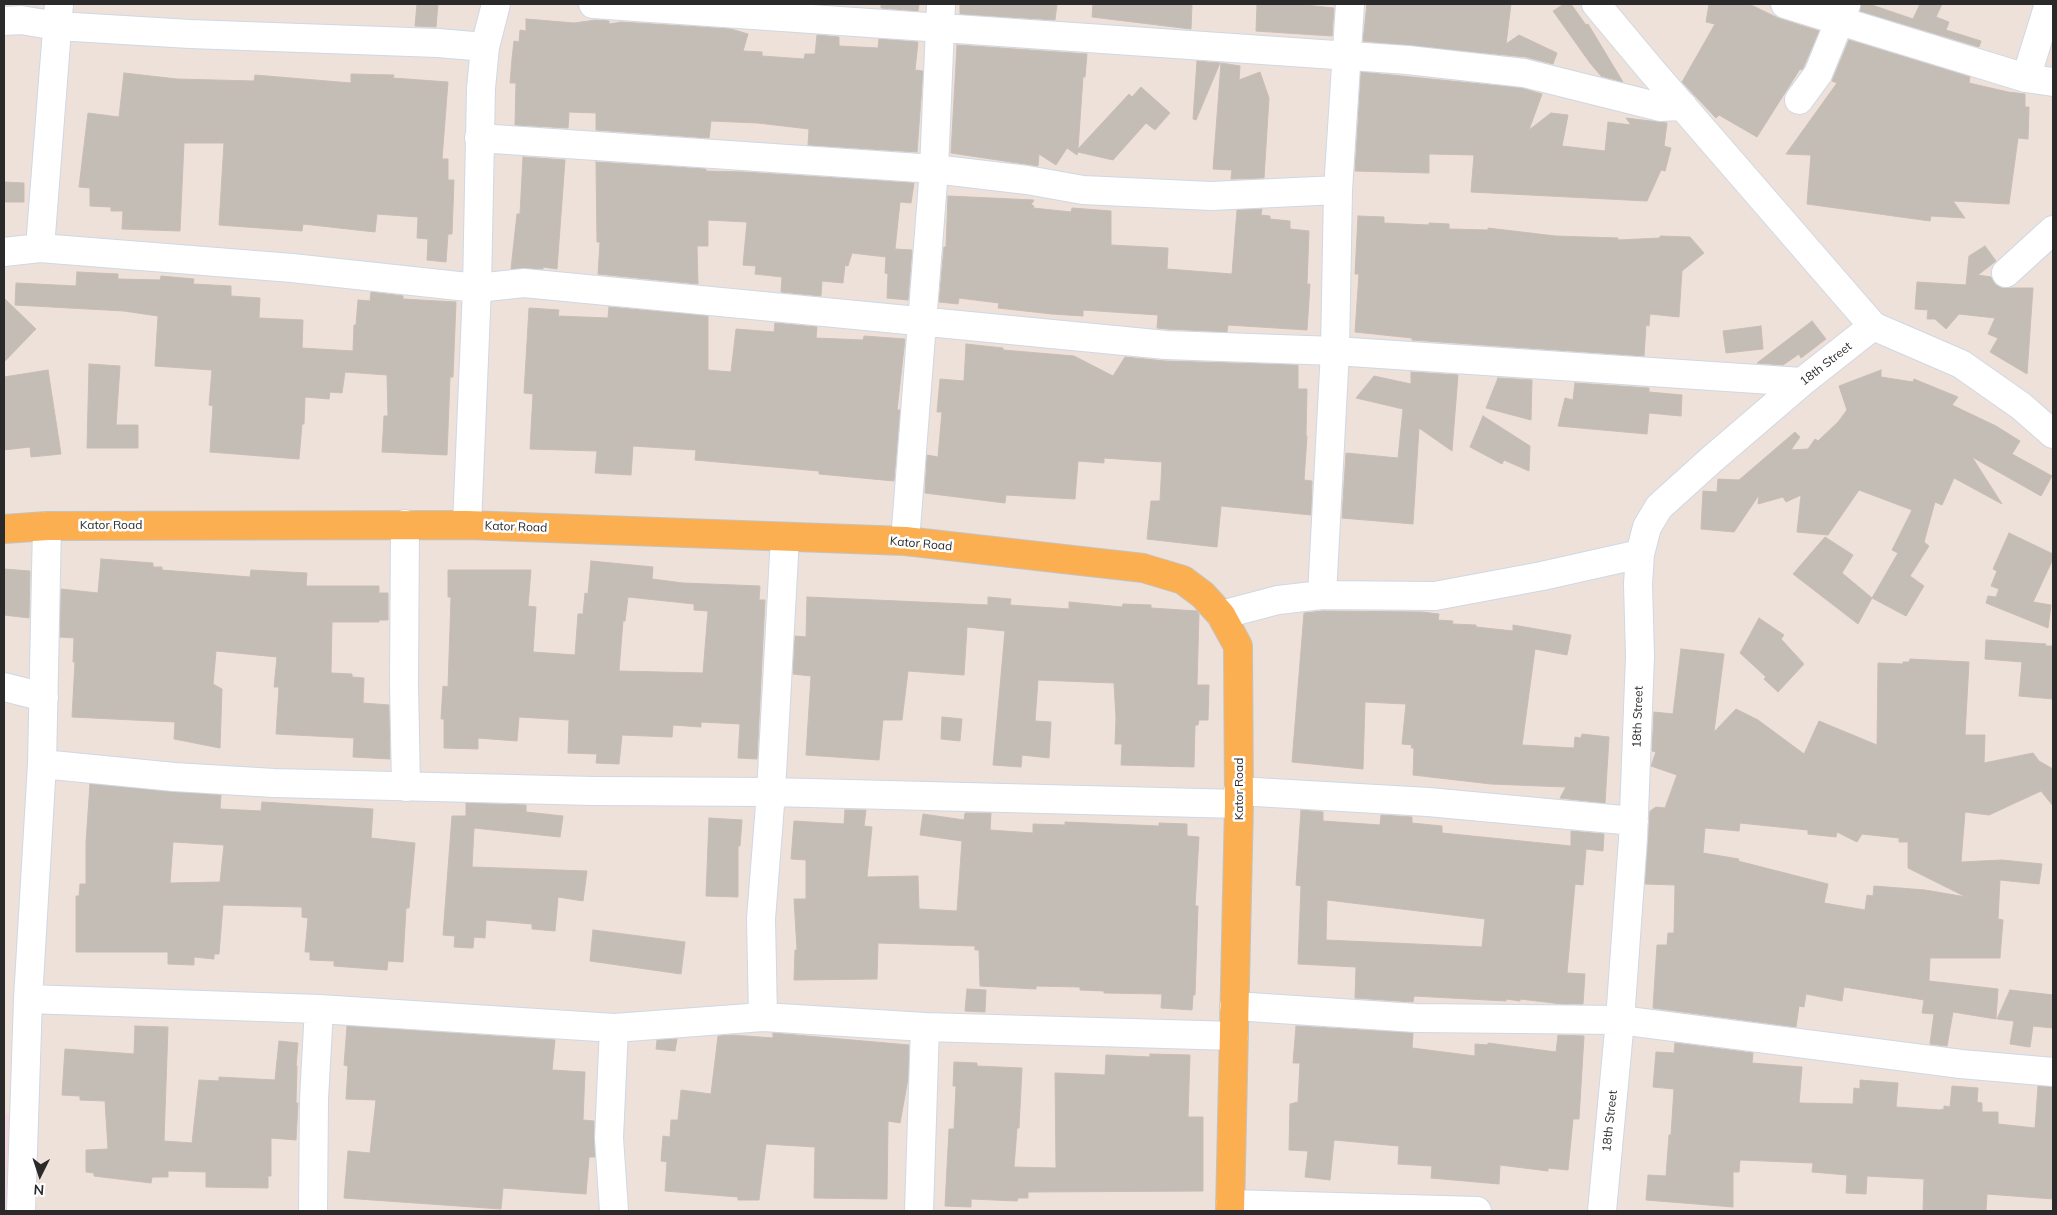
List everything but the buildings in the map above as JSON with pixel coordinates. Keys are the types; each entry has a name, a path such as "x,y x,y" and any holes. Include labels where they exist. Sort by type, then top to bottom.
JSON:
{"main road":[{"name":"Kator Road","path":"4,529 47,526 405,524 905,541 1143,568 1183,580 1203,595 1221,615 1238,646 1239,798 1230,1208"}],"street":[{"path":"466,525 477,288 480,88 485,47 496,4"},
{"path":"593,4 941,16 1408,60 1524,73 1660,107 1683,106"},
{"path":"1322,595 1335,351 1338,190 1350,4"},
{"path":"1596,4 1873,326 1961,364 2022,406 2053,434"},
{"path":"1785,4 1843,13 2026,78 2053,82"},
{"path":"2026,78 2049,4"},
{"path":"1799,100 1818,74 1843,13"},
{"path":"4,21 58,15 190,34 438,43 485,47"},
{"path":"40,248 58,15"},
{"path":"905,541 934,169 941,16"},
{"path":"479,138 934,169 1027,180 1083,190 1211,196 1338,190"},
{"path":"2006,273 2053,230"},
{"path":"4,252 40,248 292,268 477,288 524,283 635,292 1156,344 1335,351 1802,382"},
{"name":"18th Street","path":"1602,1211 1620,1020 1634,821 1640,656 1638,584 1640,554 1647,527 1659,507 1802,382 1873,326"},
{"path":"405,524 404,684 406,787"},
{"path":"21,1211 28,1000 42,764 47,526"},
{"path":"762,1017 762,919 785,537"},
{"path":"1221,615 1278,600 1322,595 1435,596 1542,576 1640,554"},
{"path":"4,687 44,697"},
{"path":"42,764 265,783 406,787 1428,802 1634,821"},
{"path":"28,1000 319,1009 614,1028 762,1017 925,1027 1234,1036"},
{"path":"1234,1006 1416,1018 1620,1020 1961,1064 2053,1072"},
{"path":"313,1211 314,1099 319,1009"},
{"path":"919,1211 925,1027"},
{"path":"614,1028 609,1138 614,1211"},
{"path":"1230,1208 1477,1211"}],"shaded area":[{"path":"14,1112 8,1211 4,1211 4,1114"}]}
